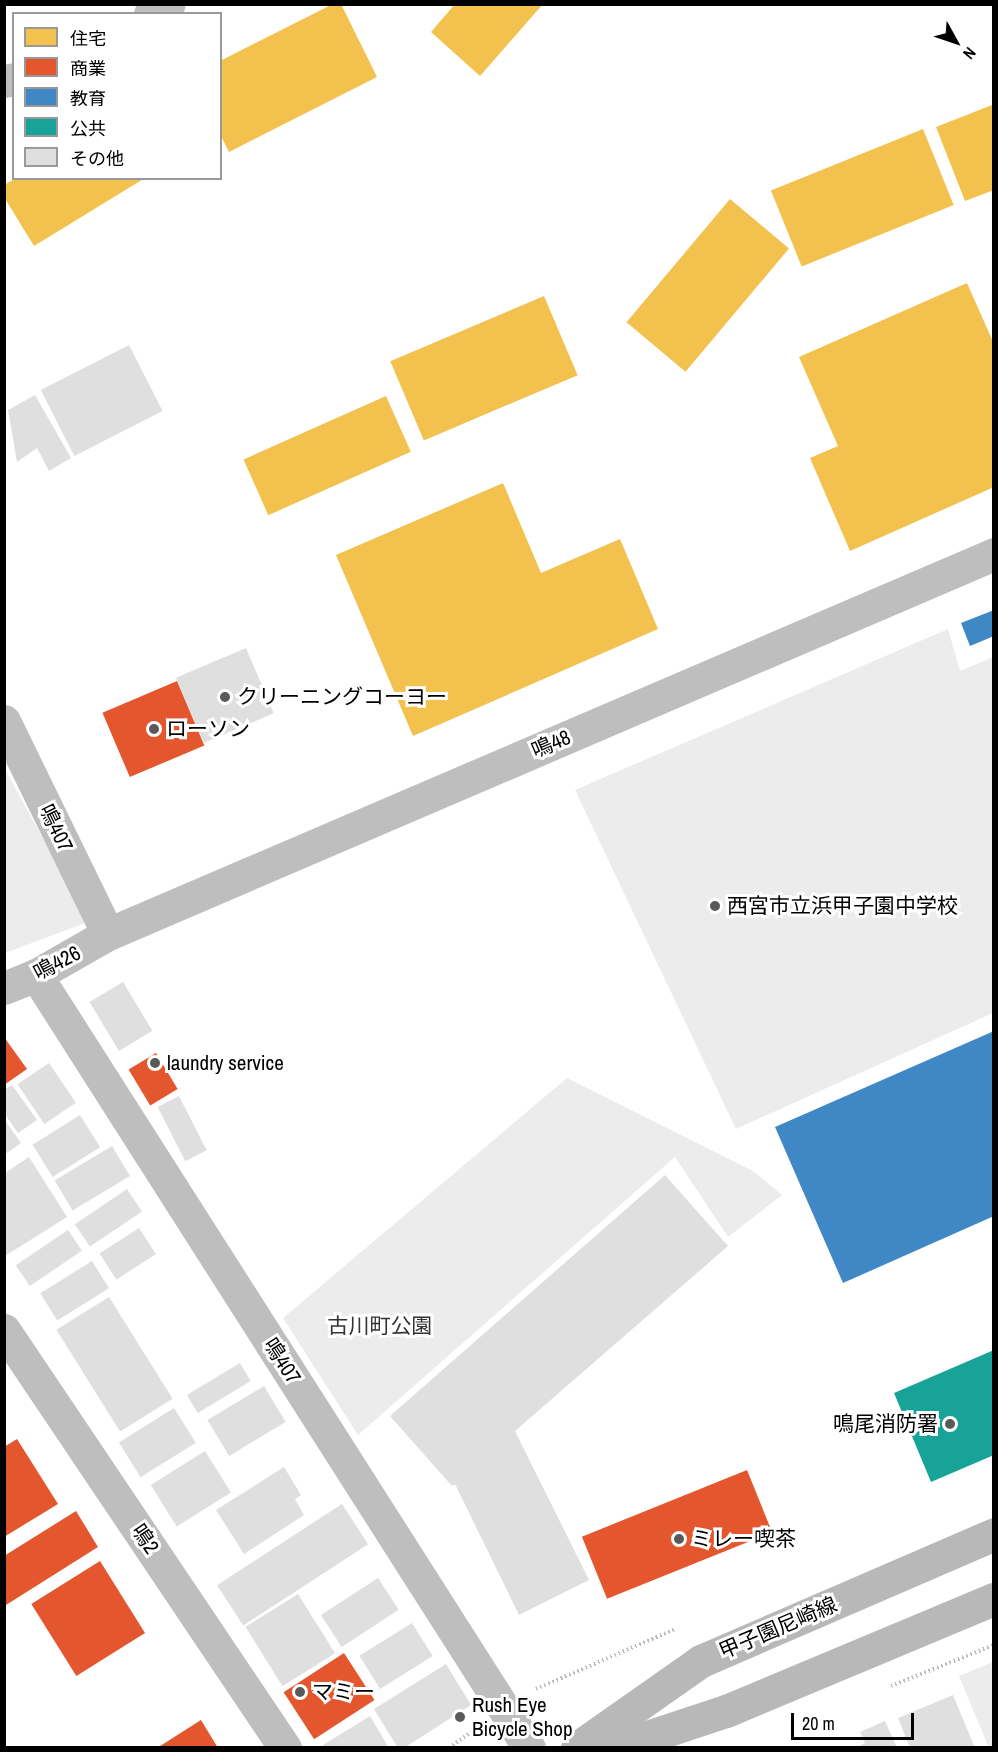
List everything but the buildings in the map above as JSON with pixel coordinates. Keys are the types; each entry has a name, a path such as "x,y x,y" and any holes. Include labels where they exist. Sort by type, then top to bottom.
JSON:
{"main road":[{"name":"甲子園尼崎線","path":"577,1748 701,1661 993,1534"},
{"path":"614,1748 726,1711 993,1599"}],"street":[{"path":"154,12 169,4"},
{"name":"鳴48","path":"108,934 993,554"},
{"name":"鳴407","path":"4,721 108,934"},
{"name":"鳴426","path":"4,988 36,975 108,934"},
{"name":"鳴407","path":"36,975 529,1748"},
{"name":"鳴2","path":"4,1330 285,1748"}],"green space":[{"path":"948,629 960,671 993,657 993,1013 736,1129 575,790"},
{"path":"4,767 88,922 5,953 4,953"},
{"name":"古川町公園","path":"567,1078 753,1171 782,1195 728,1237 675,1157 358,1435 283,1318"},
{"path":"993,1662 994,1747 989,1748 959,1676"}],"place":[{"name":"クリーニングコーヨー","path":"225,697"},
{"name":"ローソン","path":"154,729"},
{"name":"西宮市立浜甲子園中学校","path":"715,906"},
{"name":"laundry service","path":"155,1063"},
{"name":"鳴尾消防署","path":"950,1424"},
{"name":"ミレー喫茶","path":"679,1539"},
{"name":"マミー","path":"300,1692"},
{"name":"Rush Eye Bicycle Shop","path":"460,1717"}]}
